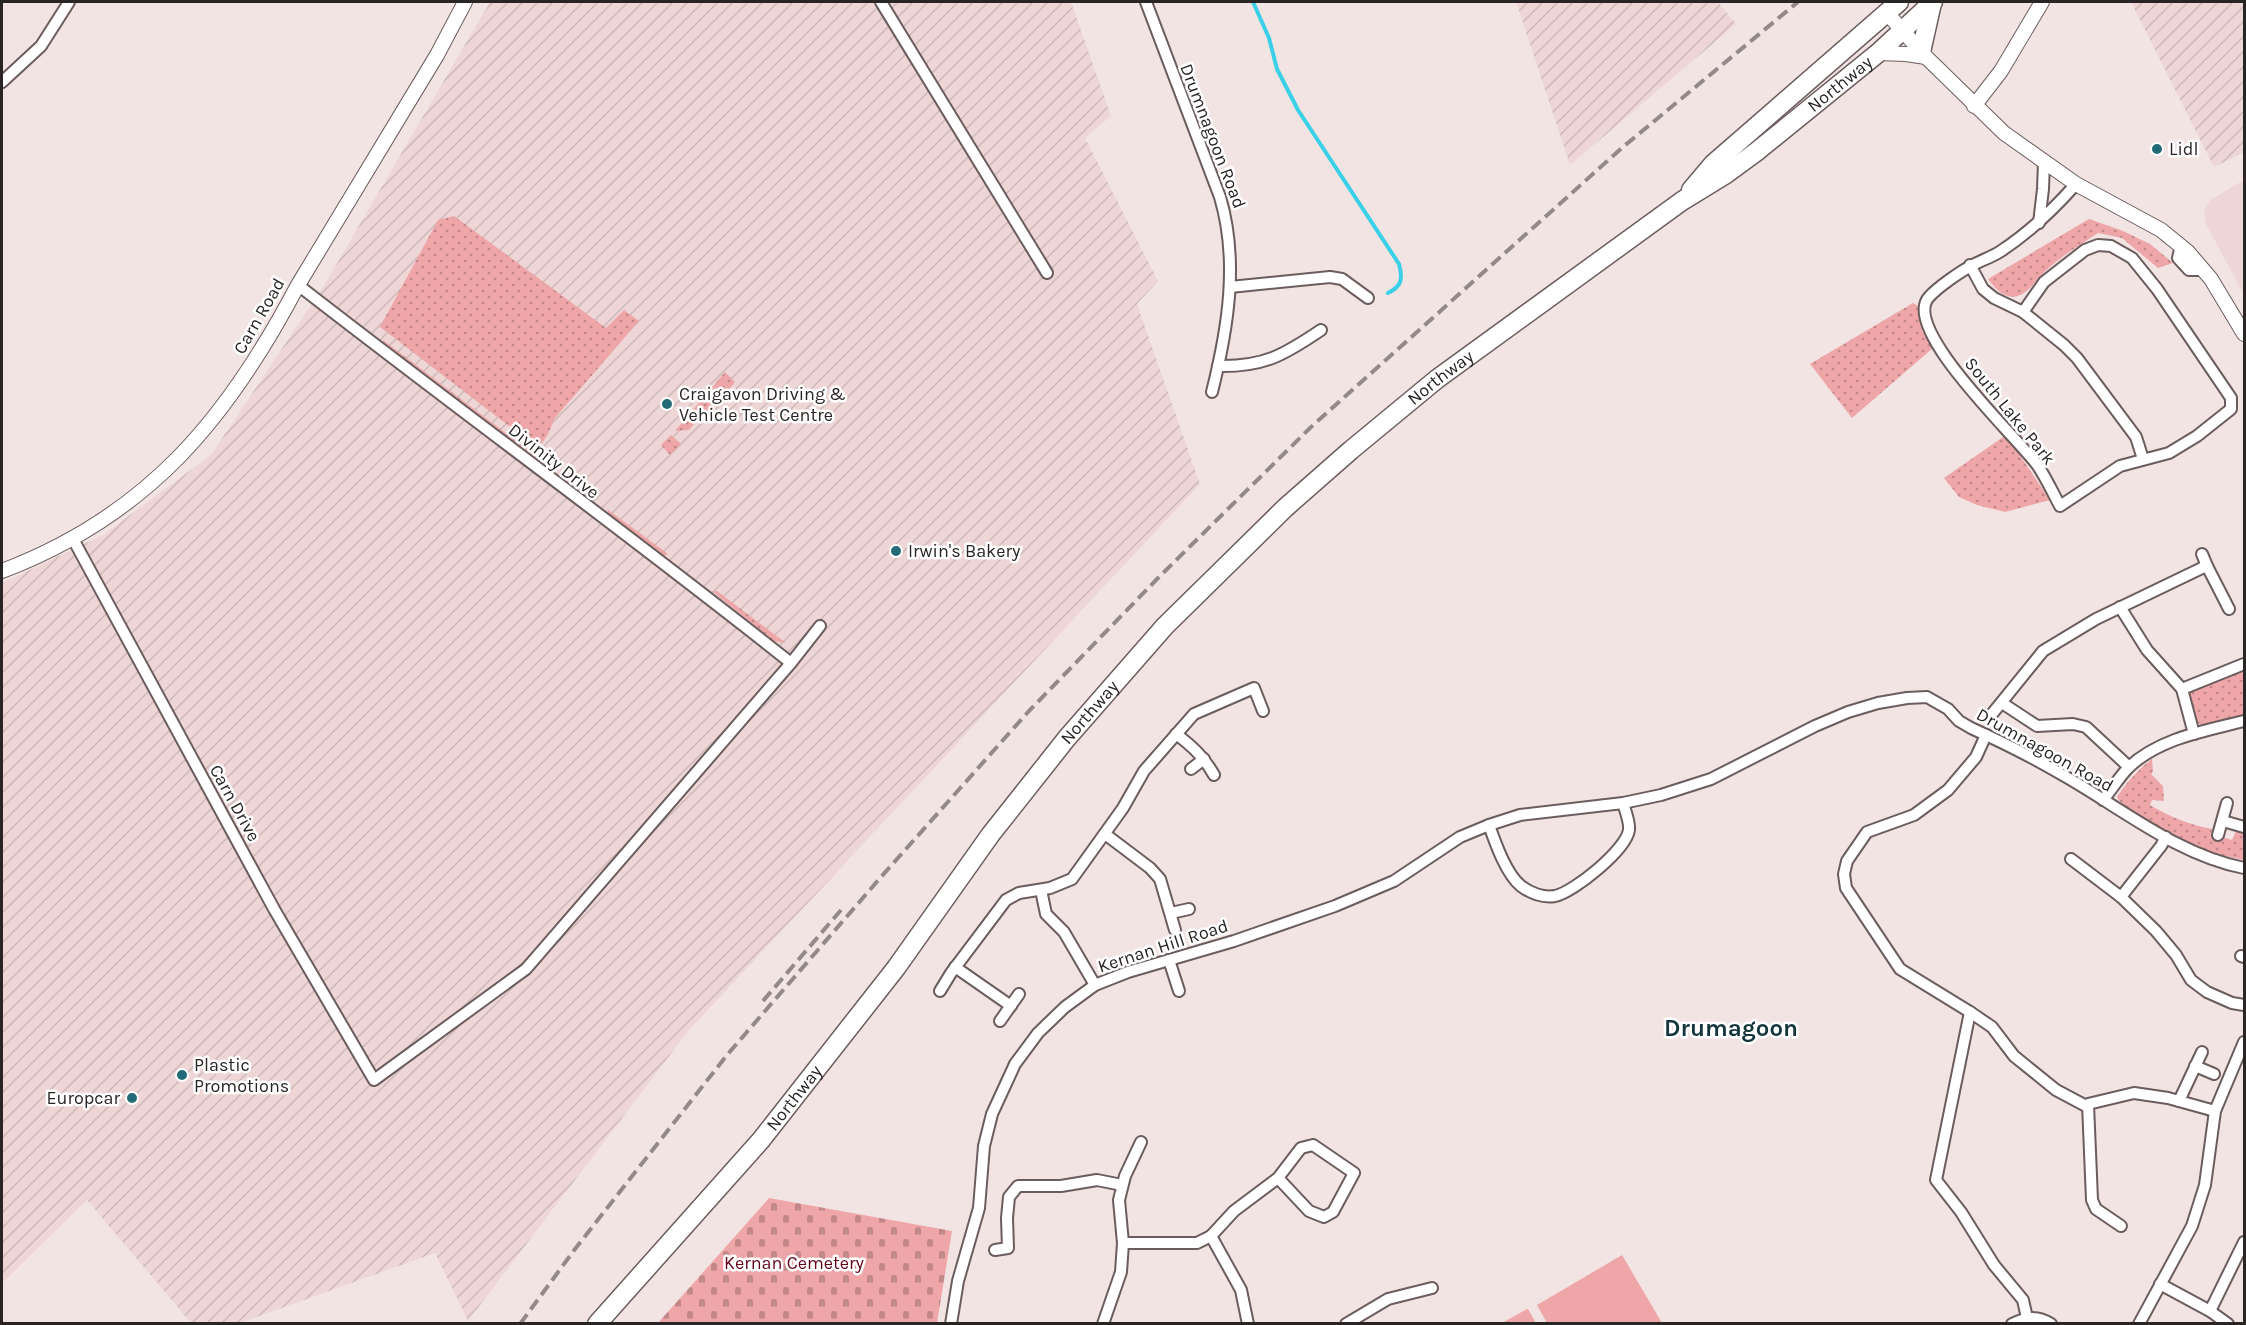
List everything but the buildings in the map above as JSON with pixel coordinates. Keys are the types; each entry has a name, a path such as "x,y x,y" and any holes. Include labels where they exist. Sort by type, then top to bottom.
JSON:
{"highway":[{"name":"Northway","path":"1682,201 1713,164 1895,16 1933,2"},
{"path":"1923,54 1933,2"},
{"name":"Northway","path":"597,1323 761,1140 896,968 1025,788 1112,684 1166,626 1285,508 1368,436 1454,367 1682,201 1756,152 1878,53 1895,16"}],"main road":[{"name":"Carn Road","path":"2,572 73,539 105,520 139,495 167,470 223,407 278,323 298,285 437,55 465,2"},
{"path":"1974,106 2001,72 2042,2"},
{"path":"1895,16 1923,54 2004,133 2076,184 2161,230 2181,246 2204,270 2244,334"},
{"path":"1878,53 1923,54"}],"street":[{"path":"2,82 41,46 69,2"},
{"path":"881,2 1047,273"},
{"name":"Drumnagoon Road","path":"1146,2 1220,197 1230,239 1230,287 1212,392"},
{"path":"2039,223 2044,162"},
{"name":"South Lake Park","path":"2023,312 2044,282 2085,250 2098,245 2111,246 2133,258 2157,289 2231,398 2231,409 2197,436 2169,453 2120,466 2060,506 2038,467 1965,384 1928,328 1924,311 1927,298 1971,266 1999,252 2039,223 2076,184"},
{"path":"1971,266 1983,289 1994,298 2023,312 2077,358 2136,437 2143,459"},
{"path":"1230,287 1330,277 1342,279 1368,298"},
{"name":"Divinity Drive","path":"298,285 585,506 717,603 791,663"},
{"path":"1218,366 1256,363 1286,354 1321,330"},
{"name":"Carn Drive","path":"73,539 274,909 374,1080 526,969 791,663"},
{"path":"2202,554 2229,609"},
{"path":"1992,714 2043,651 2120,607 2207,566"},
{"path":"2120,607 2147,650 2182,689 2194,734"},
{"path":"791,663 820,626"},
{"path":"2182,689 2244,664"},
{"path":"940,991 955,967 1006,900 1019,893 1062,885 1072,879 1105,834 1144,771 1194,714 1254,688 1263,711"},
{"name":"Drumnagoon Road","path":"1593,807 1661,795 1712,779 1848,712 1897,700 1927,697 1948,709 1959,721 2061,774 2166,837 2204,855 2244,868"},
{"path":"2002,704 2037,726 2073,724 2085,727 2129,767"},
{"path":"2103,800 2129,767 2158,747 2194,734 2244,722"},
{"path":"1176,734 1192,745 1214,775"},
{"path":"1986,735 1976,757 1948,790 1914,815 1867,832 1847,861 1844,874 1846,888 1900,969 1992,1027 2014,1056 2056,1090 2088,1107"},
{"path":"1191,769 1204,759"},
{"path":"1489,825 1505,864 1520,885 1539,896 1555,896 1582,882 1624,842 1629,829 1623,803"},
{"path":"2218,835 2227,803"},
{"name":"Kernan Hill Road","path":"951,1323 958,1281 979,1208 984,1146 992,1114 1015,1064 1038,1033 1065,1007 1095,985 1128,972 1234,941 1355,898 1394,881 1470,832 1520,815 1593,807"},
{"path":"2223,821 2244,827"},
{"path":"1105,834 1150,868 1160,879 1175,930"},
{"path":"2121,897 2162,846 2166,837"},
{"path":"2071,859 2121,897 2156,931 2176,955 2192,980 2207,992 2232,1003 2244,1005"},
{"path":"1041,890 1046,914 1065,932 1095,985"},
{"path":"1171,913 1189,909"},
{"path":"1169,960 1179,990"},
{"path":"955,967 1011,1006"},
{"path":"1000,1021 1019,994"},
{"path":"1970,1012 1936,1180 1961,1212 1994,1264 2023,1300 2027,1318"},
{"path":"2139,1323 2192,1226 2202,1195 2215,1111 2244,1042"},
{"path":"2180,1101 2202,1052"},
{"path":"2195,1066 2214,1074"},
{"path":"2121,1226 2096,1209 2092,1200 2088,1104 2134,1093 2180,1101 2215,1111"},
{"path":"1103,1323 1121,1272 1123,1243 1119,1200 1122,1185 1141,1142"},
{"path":"1123,1243 1197,1243 1210,1236 1234,1211 1278,1178 1301,1148 1313,1145 1354,1173 1333,1212 1324,1217 1309,1210 1278,1178"},
{"path":"995,1250 1008,1248 1009,1197 1018,1186 1061,1185 1097,1180 1122,1185"},
{"path":"1210,1236 1241,1290 1248,1323 1243,1323"},
{"path":"2210,1311 2244,1242"},
{"path":"2160,1284 2228,1323"},
{"path":"1346,1323 1388,1299 1432,1288"},
{"path":"2012,1323 2027,1318 2040,1318 2050,1323"}],"shaded area":[{"path":"490,2 1071,2 1111,116 1085,138 1158,281 1137,304 1200,484 689,1030 468,1321 435,1253 240,1323 191,1323 87,1200 2,1283 2,583 103,535 211,455 323,287"},
{"path":"1516,2 1718,2 1736,24 1570,165"},
{"path":"2131,2 2244,2 2244,152 2214,167"},
{"path":"2244,180 2244,295 2206,224 2204,211 2210,200"}],"green space":[{"path":"454,216 606,328 624,310 639,321 555,418 541,444 535,441 531,443 380,327 438,220"},
{"path":"2089,219 2150,244 2173,263 2158,268 2122,238 2098,233 2059,259 2021,295 2013,297 2004,295 1988,279"},
{"path":"1913,303 1920,307 1922,331 1933,348 1852,418 1810,364"},
{"path":"383,340 536,456 533,456"},
{"path":"725,372 735,382 703,421 698,419 689,430 675,431"},
{"path":"671,435 681,444 670,455 661,445"},
{"path":"2006,435 2050,500 2005,512 1977,505 1959,497 1944,478"},
{"path":"607,509 668,554 664,556 609,515"},
{"path":"712,591 717,591 786,643 774,641"},
{"path":"2244,670 2244,714 2203,726 2197,722 2187,694 2191,689"},
{"path":"2152,759 2153,772 2151,774 2163,786 2164,801 2152,800 2150,805 2180,820 2212,829 2211,833 2232,840 2236,831 2244,832 2244,860 2196,846 2157,826 2122,803 2117,797 2137,772"},
{"name":"Kernan Cemetery","path":"769,1198 952,1231 937,1323 658,1323"},
{"path":"1622,1255 1662,1323 1547,1323 1537,1305"},
{"path":"1527,1309 1536,1323 1502,1323"}],"waterway":[{"path":"1253,2 1269,38 1277,69 1298,110 1399,264 1401,274 1399,285 1388,293"}],"railway":[{"path":"520,1324 575,1249 727,1055 1028,712 1159,577 1310,428 1623,147 1798,2"},
{"path":"763,1001 841,910"}],"place":[{"name":"Lidl","path":"2157,149"},
{"name":"Craigavon Driving & Vehicle Test Centre","path":"667,404"},
{"name":"Irwin's Bakery","path":"896,551"},
{"name":"Plastic Promotions","path":"182,1075"},
{"name":"Europcar","path":"132,1098"}],"district":[{"name":"Drumagoon","path":"1731,1028"}]}
